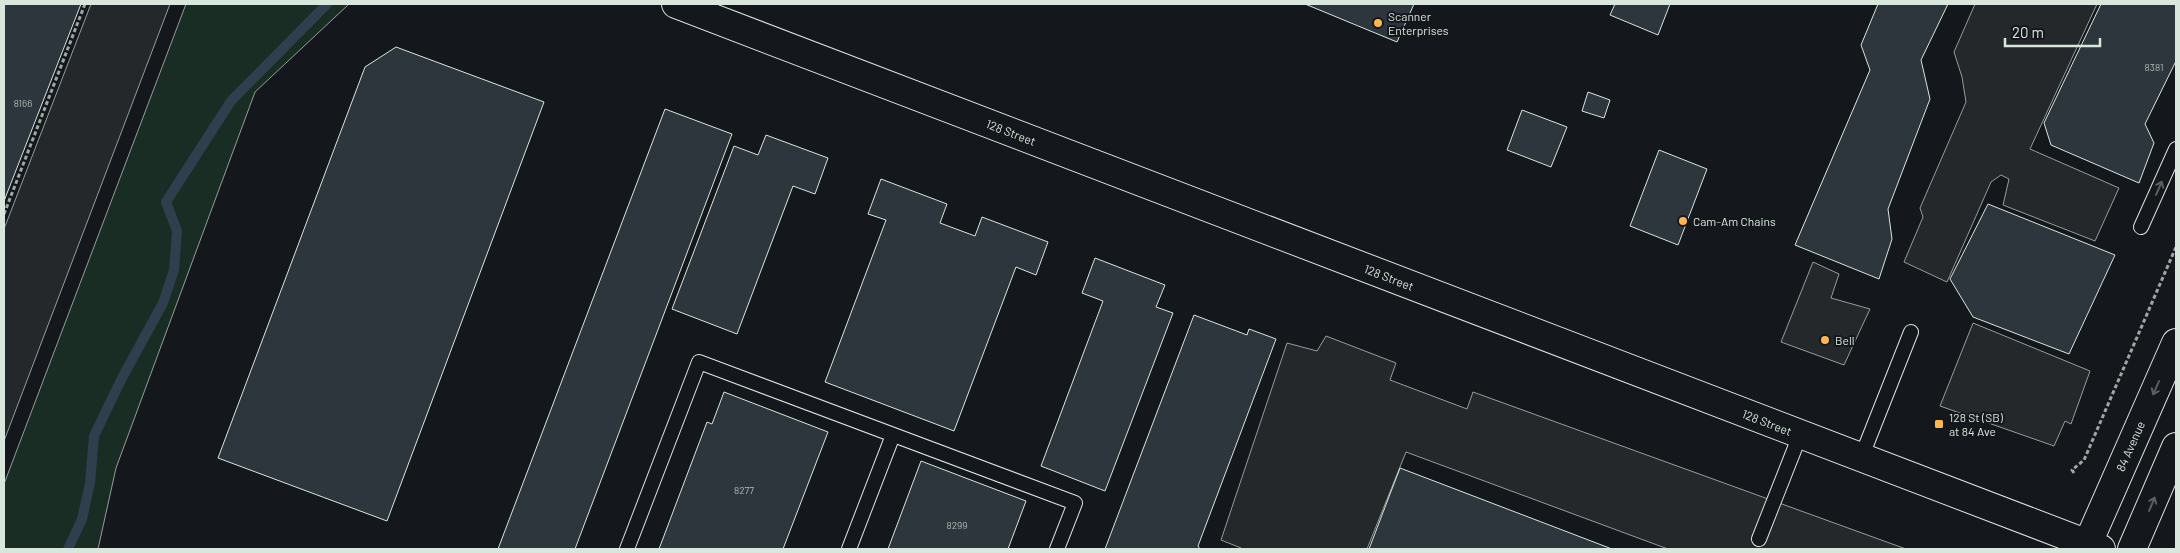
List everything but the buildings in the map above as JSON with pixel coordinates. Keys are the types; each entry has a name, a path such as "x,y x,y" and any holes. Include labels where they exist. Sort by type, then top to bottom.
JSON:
{"main road":[{"name":"128 Street","path":"676,4 2091,547"},
{"name":"84 Avenue","path":"2091,547 2176,344"},
{"path":"2132,549 2176,447"}],"lane":[{"path":"2141,227 2176,149"},
{"path":"1861,458 1910,332"},
{"path":"627,549 699,362 1075,504 1057,549"},
{"path":"849,549 894,435"},
{"path":"1759,539 1800,435"}],"path":[{"path":"4,214 85,4"},
{"path":"2074,474 2072,470 2084,460 2176,247"}],"green space":[{"path":"186,4 349,4 255,92 116,468 98,549 4,549 4,484"}],"shaded area":[{"path":"91,4 170,4 4,441 4,229"},
{"path":"1975,4 2097,4 2030,149 2119,188 2095,241 2003,205 2009,179 2001,175 1991,182 1947,282 1904,262 1923,217 1920,208 1966,102 1962,77 1954,52"},
{"path":"1813,262 1839,274 1831,298 1870,309 1844,365 1781,342"},
{"path":"1973,323 2090,371 2071,424 2065,421 2054,446 1940,406"},
{"path":"1326,336 1396,363 1390,380 1467,409 1473,392 1906,549 1668,549 1406,452 1367,549 1241,549 1221,540 1287,343 1317,351"}],"waterway":[{"path":"68,549 82,519 90,483 94,436 122,378 163,303 174,270 177,231 166,202 231,101 327,4"}],"place":[{"name":"Scanner Enterprises","path":"1378,23"},
{"name":"Cam-Am Chains","path":"1683,221"},
{"name":"Bell","path":"1825,340"},
{"name":"128 St (SB) at 84 Ave","path":"1939,424"}]}
